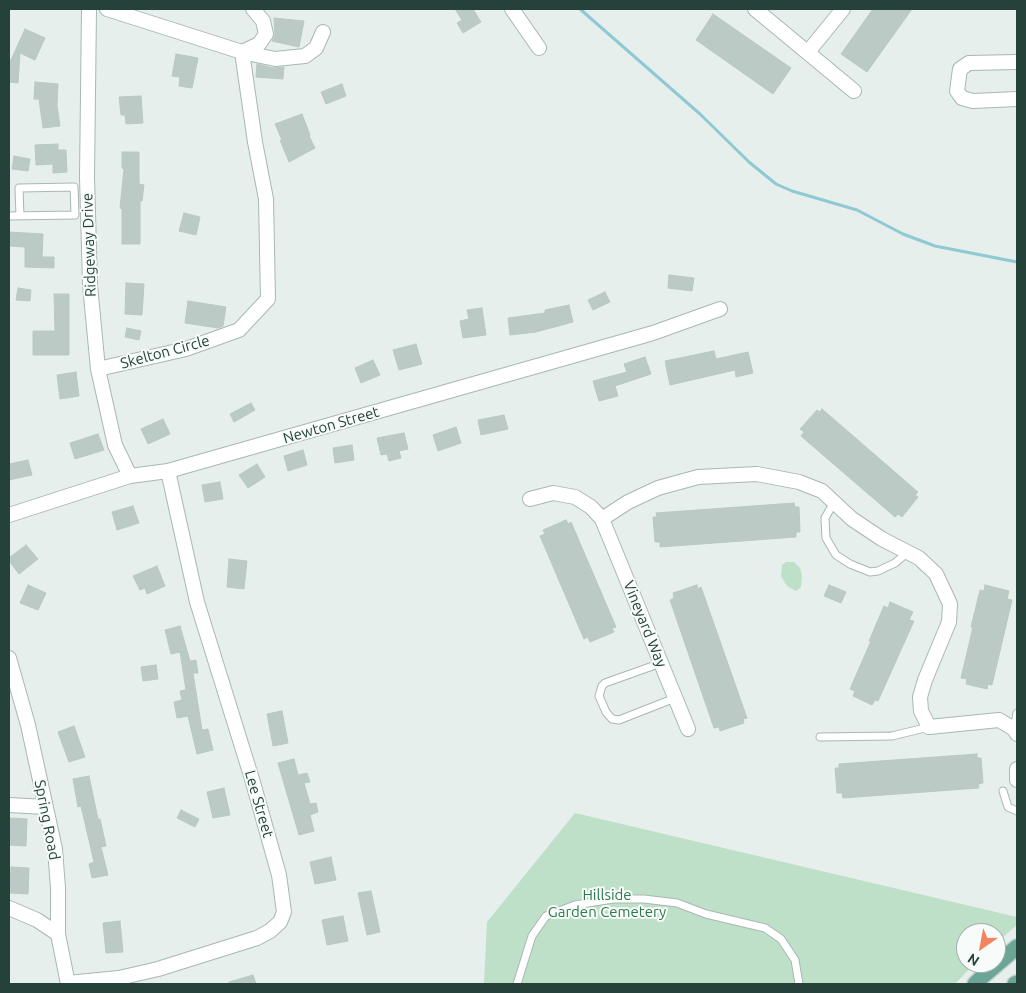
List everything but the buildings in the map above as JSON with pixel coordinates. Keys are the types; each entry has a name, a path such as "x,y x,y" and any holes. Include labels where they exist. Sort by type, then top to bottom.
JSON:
{"main road":[{"path":"975,984 1017,947"}],"street":[{"name":"Ridgeway Drive","path":"89,9 87,177 90,285 98,369 115,445 130,476"},
{"path":"107,9 242,52 275,59 305,56 316,48 323,32"},
{"path":"242,52 259,44 266,34 264,21 253,9"},
{"path":"512,9 539,48"},
{"path":"755,9 854,90"},
{"path":"808,52 843,9"},
{"name":"Skelton Circle","path":"98,369 186,350 239,330 268,299 266,199 242,52"},
{"path":"1017,62 969,63 960,69 957,91 962,98 972,100 1017,99"},
{"name":"Newton Street","path":"9,514 130,476 168,471 653,333 720,310"},
{"name":"Lee Street","path":"68,984 118,978 158,969 257,938 270,931 280,922 284,912 279,875 258,798 197,602 168,471"},
{"path":"602,519 628,502 658,488 698,477 756,474 798,482 822,491 852,519 882,539 919,558 936,574 950,604 949,622 920,697 921,711 929,727 999,720 1016,732"},
{"name":"Vineyard Way","path":"530,499 553,493 575,497 591,507 602,519 688,729"},
{"name":"Spring Road","path":"9,658 28,725 55,849 58,888 58,934 68,984"},
{"path":"1017,769 1017,780"},
{"path":"9,805 46,807"},
{"path":"9,908 37,920 58,934"}],"lane":[{"path":"9,216 20,216 75,215 74,187 19,188 20,216"},
{"path":"834,502 825,518 826,538 836,555 850,564 870,572 878,571 895,563 908,552"},
{"path":"661,663 605,683 599,696 606,712 612,719 619,720 675,698"},
{"path":"1016,732 1017,713"},
{"path":"820,736 892,736 929,727"},
{"path":"1004,791 1008,808 1017,811"},
{"path":"517,984 532,936 546,916 576,905 613,899 644,899 677,903 706,914 765,928 781,939 795,960 799,984"}],"green space":[{"path":"786,562 794,562 800,568 802,576 801,587 796,591 787,586 781,576 782,565"},
{"name":"Hillside Garden Cemetery","path":"575,813 1017,917 1017,925 1006,934 1006,923 956,923 956,973 965,973 955,984 484,984 487,922"}],"waterway":[{"path":"580,9 700,114 749,162 776,184 792,191 857,210 903,234 935,246 1017,262"}]}
